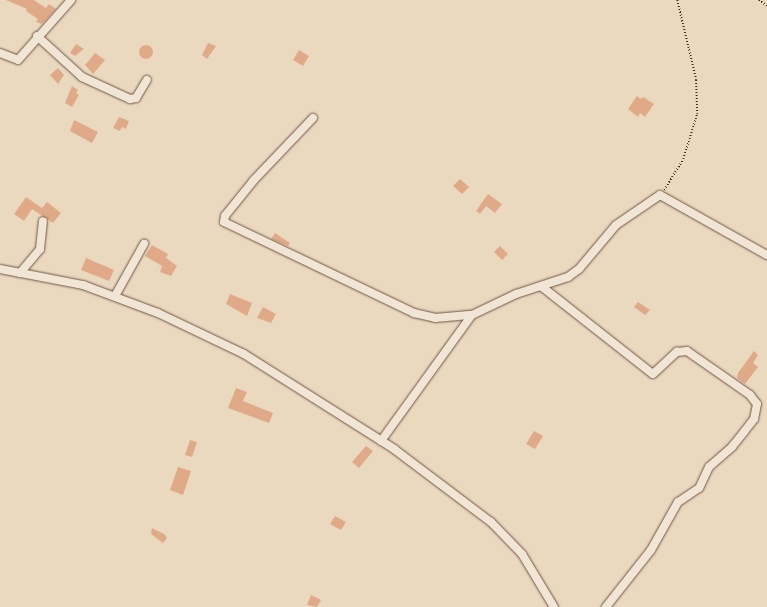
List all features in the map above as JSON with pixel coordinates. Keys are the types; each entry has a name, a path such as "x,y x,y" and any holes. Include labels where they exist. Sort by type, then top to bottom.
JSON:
{"street":[{"path":"0,53 18,60 37,36 71,0"},
{"path":"37,36 82,77 130,99 136,98 147,80"},
{"path":"313,118 254,180 225,216 224,222 414,313 435,318 472,315 540,286 568,277 579,269 616,225 660,195 767,255"},
{"path":"20,274 40,249 43,221"},
{"path":"115,296 144,244"},
{"path":"0,269 83,285 115,296 244,354 381,441 461,498 507,537 542,584 554,607"},
{"path":"540,286 653,374 677,352 687,351 750,395 757,404 754,418 744,432 732,448 708,467 699,488 678,502 651,550 606,607"},
{"path":"381,441 472,315"}],"path":[{"path":"660,195 683,159 697,114 696,80 677,0"},
{"path":"759,0 767,6"}],"building":[{"path":"6,0 34,0 46,8 49,4 56,9 42,24 36,22 38,19 26,11 27,9"},
{"path":"208,43 216,46 207,59 202,55"},
{"path":"76,44 84,49 75,56 70,53"},
{"path":"143,45 149,45 153,49 153,55 149,59 143,59 139,55 139,49"},
{"path":"299,50 309,56 303,66 293,60"},
{"path":"95,53 105,60 93,74 85,65"},
{"path":"58,68 64,75 58,84 50,75"},
{"path":"72,86 78,90 76,93 79,95 72,107 65,103"},
{"path":"637,96 641,99 643,97 654,104 645,117 640,113 638,117 628,109"},
{"path":"119,117 129,121 126,129 122,127 120,131 113,128"},
{"path":"74,120 98,132 92,143 70,131"},
{"path":"460,179 469,187 462,194 453,186"},
{"path":"488,194 502,204 495,213 486,206 480,214 476,211"},
{"path":"26,197 42,208 47,202 61,213 53,223 32,209 24,221 14,214"},
{"path":"275,233 290,243 288,246 271,239"},
{"path":"152,245 168,254 166,258 177,266 171,276 160,272 162,266 145,256"},
{"path":"500,246 508,254 502,260 494,252"},
{"path":"86,258 114,270 109,281 81,270"},
{"path":"230,294 252,303 247,316 226,304"},
{"path":"638,302 650,310 645,315 634,307"},
{"path":"263,307 276,314 271,323 257,318"},
{"path":"754,351 758,355 753,363 758,367 745,384 737,378 738,373"},
{"path":"236,388 247,392 243,401 273,413 269,423 228,408"},
{"path":"534,431 543,436 535,449 526,444"},
{"path":"190,440 197,442 192,457 185,455"},
{"path":"366,446 373,451 359,468 352,462"},
{"path":"178,467 191,471 183,495 170,490"},
{"path":"335,516 346,522 341,530 330,524"},
{"path":"152,528 164,534 167,538 163,543 151,534"},
{"path":"311,595 321,600 317,607 307,605"}]}
